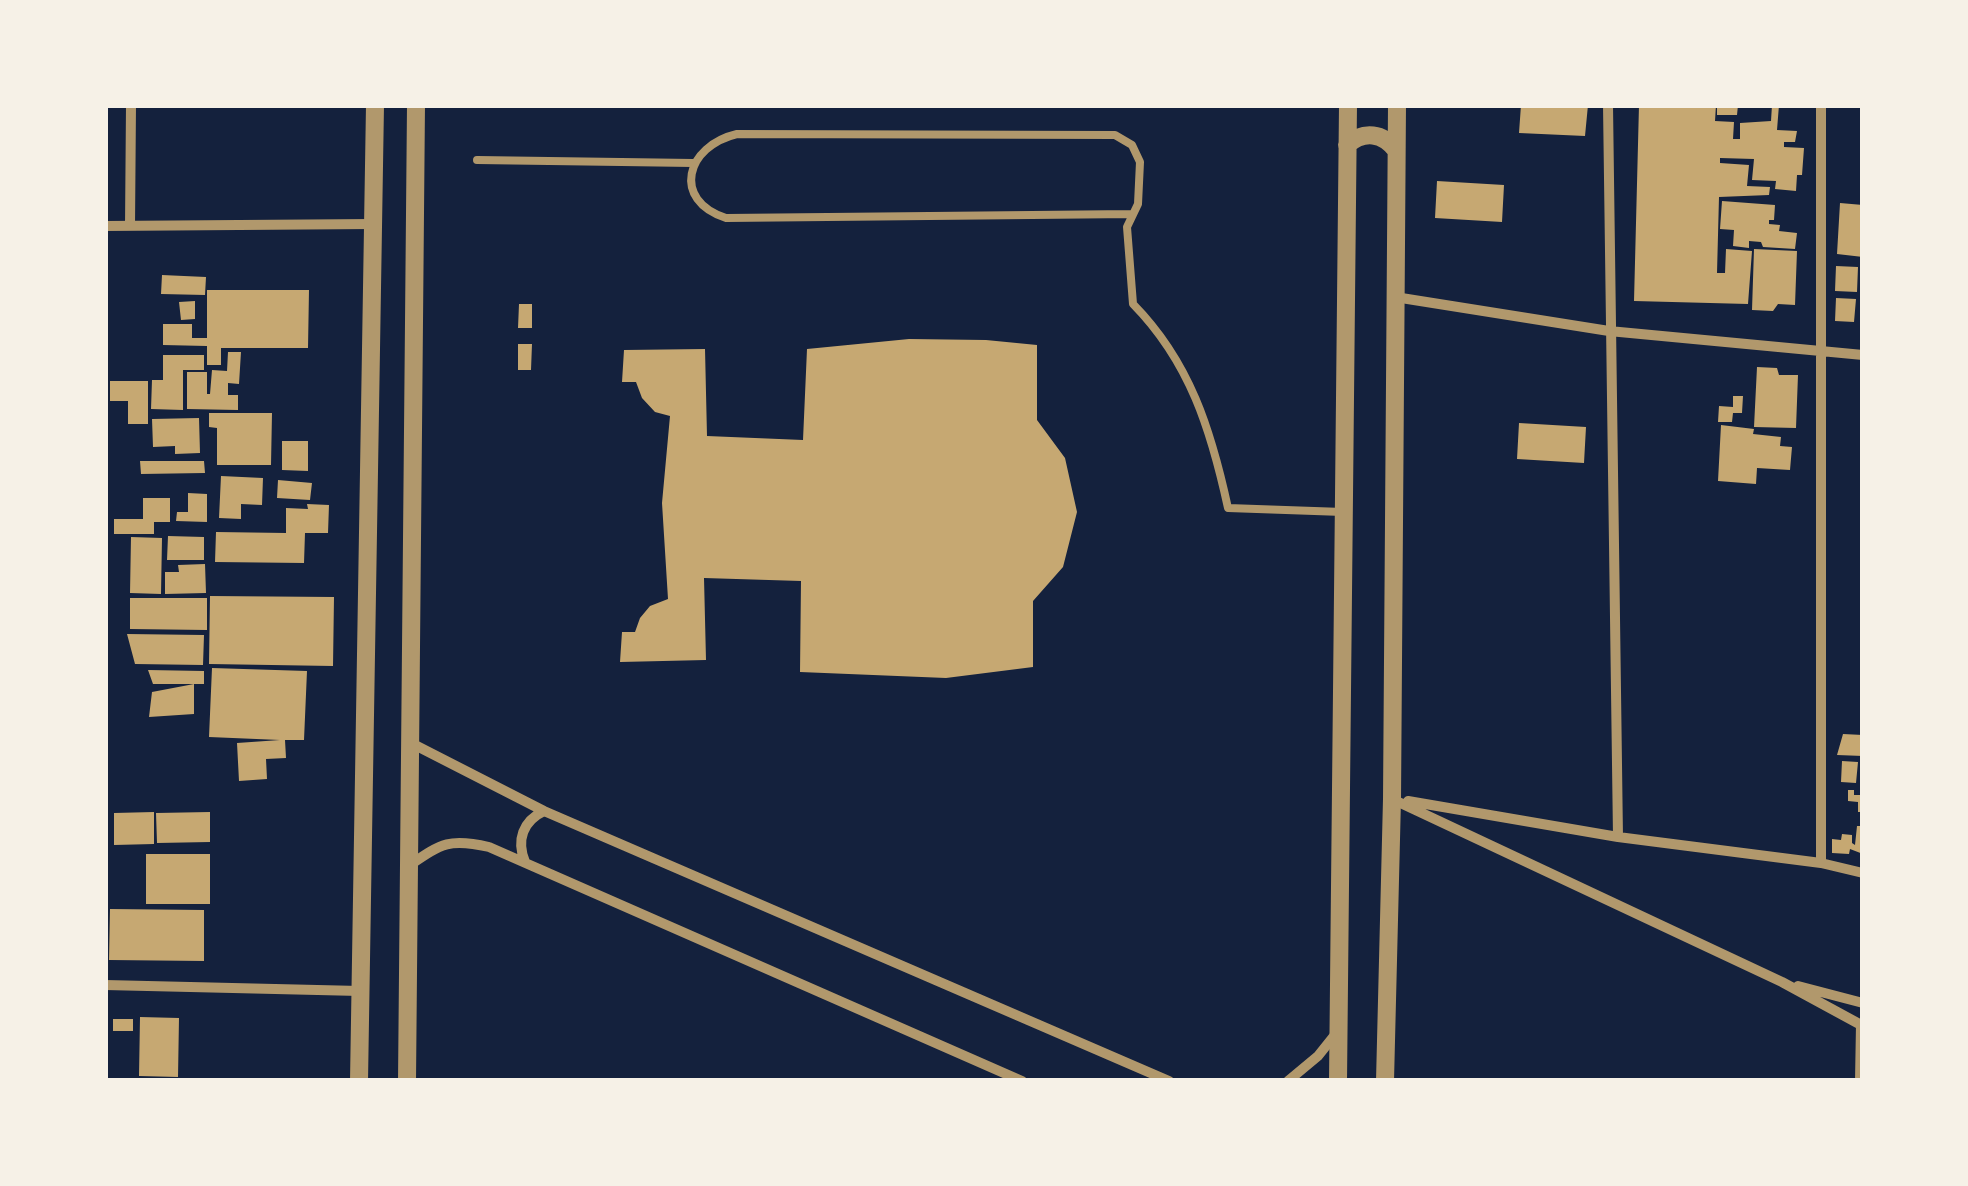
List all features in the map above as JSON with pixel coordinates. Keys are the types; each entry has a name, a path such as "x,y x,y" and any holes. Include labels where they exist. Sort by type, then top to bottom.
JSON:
{"street":[{"path":"130,226 131,105"},
{"path":"359,1081 376,105"},
{"path":"407,1081 416,105"},
{"path":"1338,1081 1348,105"},
{"path":"1385,1081 1392,798 1397,105"},
{"path":"1608,105 1608,331 1618,836"},
{"path":"1821,105 1821,863"},
{"path":"1347,144 1364,134 1374,134 1389,141 1396,150"},
{"path":"105,226 374,224"},
{"path":"1394,296 1608,331 1863,356"},
{"path":"411,744 544,811 1169,1081"},
{"path":"1392,798 1618,836 1821,863 1863,874"},
{"path":"1392,798 1782,982 1862,1025 1860,1081"},
{"path":"525,862 520,850 522,836 529,818 544,811"},
{"path":"409,866 428,852 457,840 488,846 1022,1081"},
{"path":"1782,982 1863,1003"},
{"path":"105,985 360,991"},
{"path":"1288,1081 1318,1056 1338,1030"}],"lane":[{"path":"1133,214 726,218 705,212 696,199 691,180 693,163 720,138 736,134 1115,134 1132,146 1140,162 1141,184 1133,214 1127,226 1133,304 1157,328 1193,390 1214,442 1228,508 1344,512"},
{"path":"476,160 693,163"}],"building":[{"path":"1521,105 1588,105 1585,136 1519,133"},
{"path":"1639,105 1716,105 1715,121 1734,122 1733,139 1740,139 1740,123 1771,121 1772,105 1779,105 1777,130 1797,131 1795,142 1784,142 1784,147 1804,148 1796,191 1775,189 1776,181 1752,180 1754,159 1720,158 1720,163 1749,165 1747,186 1770,187 1769,195 1719,197 1717,273 1725,273 1726,249 1752,251 1748,304 1634,301"},
{"path":"1717,105 1738,105 1737,115 1717,115"},
{"path":"1437,181 1504,185 1502,222 1435,218"},
{"path":"1722,201 1775,205 1774,220 1769,220 1769,224 1780,225 1779,231 1797,233 1795,249 1763,247 1761,242 1749,241 1749,248 1733,246 1734,230 1720,229"},
{"path":"1840,203 1863,205 1863,257 1837,254"},
{"path":"1754,249 1797,251 1795,305 1778,304 1773,311 1752,310"},
{"path":"1836,266 1858,267 1857,292 1835,291"},
{"path":"162,275 206,277 205,295 161,294"},
{"path":"207,290 309,290 308,348 221,348 221,365 207,365 207,346 163,345 163,324 192,324 192,338 207,338"},
{"path":"1836,298 1856,299 1854,322 1835,321"},
{"path":"195,301 195,319 181,320 179,302"},
{"path":"519,304 532,304 532,328 518,328"},
{"path":"909,339 1037,345 1037,420 1065,458 1077,512 1063,567 1033,601 1033,667 946,678 800,672 801,581 704,578 706,660 620,662 622,632 635,632 650,606 668,599 662,503 670,416 655,412 642,398 636,382 622,382 624,350 705,349 707,436 803,440 807,349"},
{"path":"518,344 532,344 531,370 518,370"},
{"path":"228,352 241,352 239,384 228,383 228,395 238,395 238,410 187,409 187,372 207,372 210,394 212,370 227,371"},
{"path":"163,355 204,355 204,370 183,370 183,410 151,409 152,380 163,380"},
{"path":"1757,367 1777,368 1779,375 1798,375 1796,428 1754,427"},
{"path":"110,381 148,381 148,424 128,424 128,401 110,401"},
{"path":"1733,396 1743,396 1742,413 1733,413 1732,422 1718,422 1719,406 1733,407"},
{"path":"209,413 272,413 271,465 217,465 217,428 209,427"},
{"path":"199,418 200,453 175,454 175,446 153,447 152,419"},
{"path":"1519,423 1586,427 1584,463 1517,459"},
{"path":"1721,425 1781,437 1780,446 1792,447 1790,470 1757,468 1756,484 1718,481"},
{"path":"282,441 308,441 308,471 282,470"},
{"path":"140,461 204,461 205,473 141,474"},
{"path":"221,476 263,478 262,505 241,504 241,519 219,518"},
{"path":"278,480 312,483 310,500 277,498"},
{"path":"188,493 207,494 207,522 176,521 177,512 188,512"},
{"path":"143,498 170,498 170,522 154,522 154,534 114,534 114,519 143,519"},
{"path":"307,504 329,505 328,533 305,533 304,563 215,562 216,532 286,533 286,508 308,509"},
{"path":"168,536 204,537 204,560 167,560"},
{"path":"131,537 162,538 161,594 130,593"},
{"path":"205,564 206,593 165,594 165,572 179,572 178,565"},
{"path":"210,596 334,597 333,666 209,664"},
{"path":"130,598 207,598 207,630 130,629"},
{"path":"127,634 204,635 203,665 135,664"},
{"path":"212,668 307,671 304,740 285,740 286,758 266,759 267,779 239,781 237,743 280,740 209,737"},
{"path":"148,670 204,671 204,684 153,684"},
{"path":"194,684 194,714 149,717 152,692"},
{"path":"1843,734 1863,735 1863,756 1837,755"},
{"path":"1842,761 1858,762 1856,783 1841,782"},
{"path":"1848,790 1863,795 1863,812 1858,812 1858,802 1848,801"},
{"path":"154,812 154,844 114,845 114,813"},
{"path":"210,812 210,842 157,843 156,813"},
{"path":"1857,826 1863,826 1863,854 1850,849 1849,854 1832,853 1832,839 1841,840 1842,834 1852,835 1855,845"},
{"path":"146,854 210,854 210,904 146,904"},
{"path":"110,909 204,910 204,961 109,960"},
{"path":"140,1017 179,1018 178,1077 139,1076"},
{"path":"113,1019 133,1019 133,1031 113,1031"}]}
